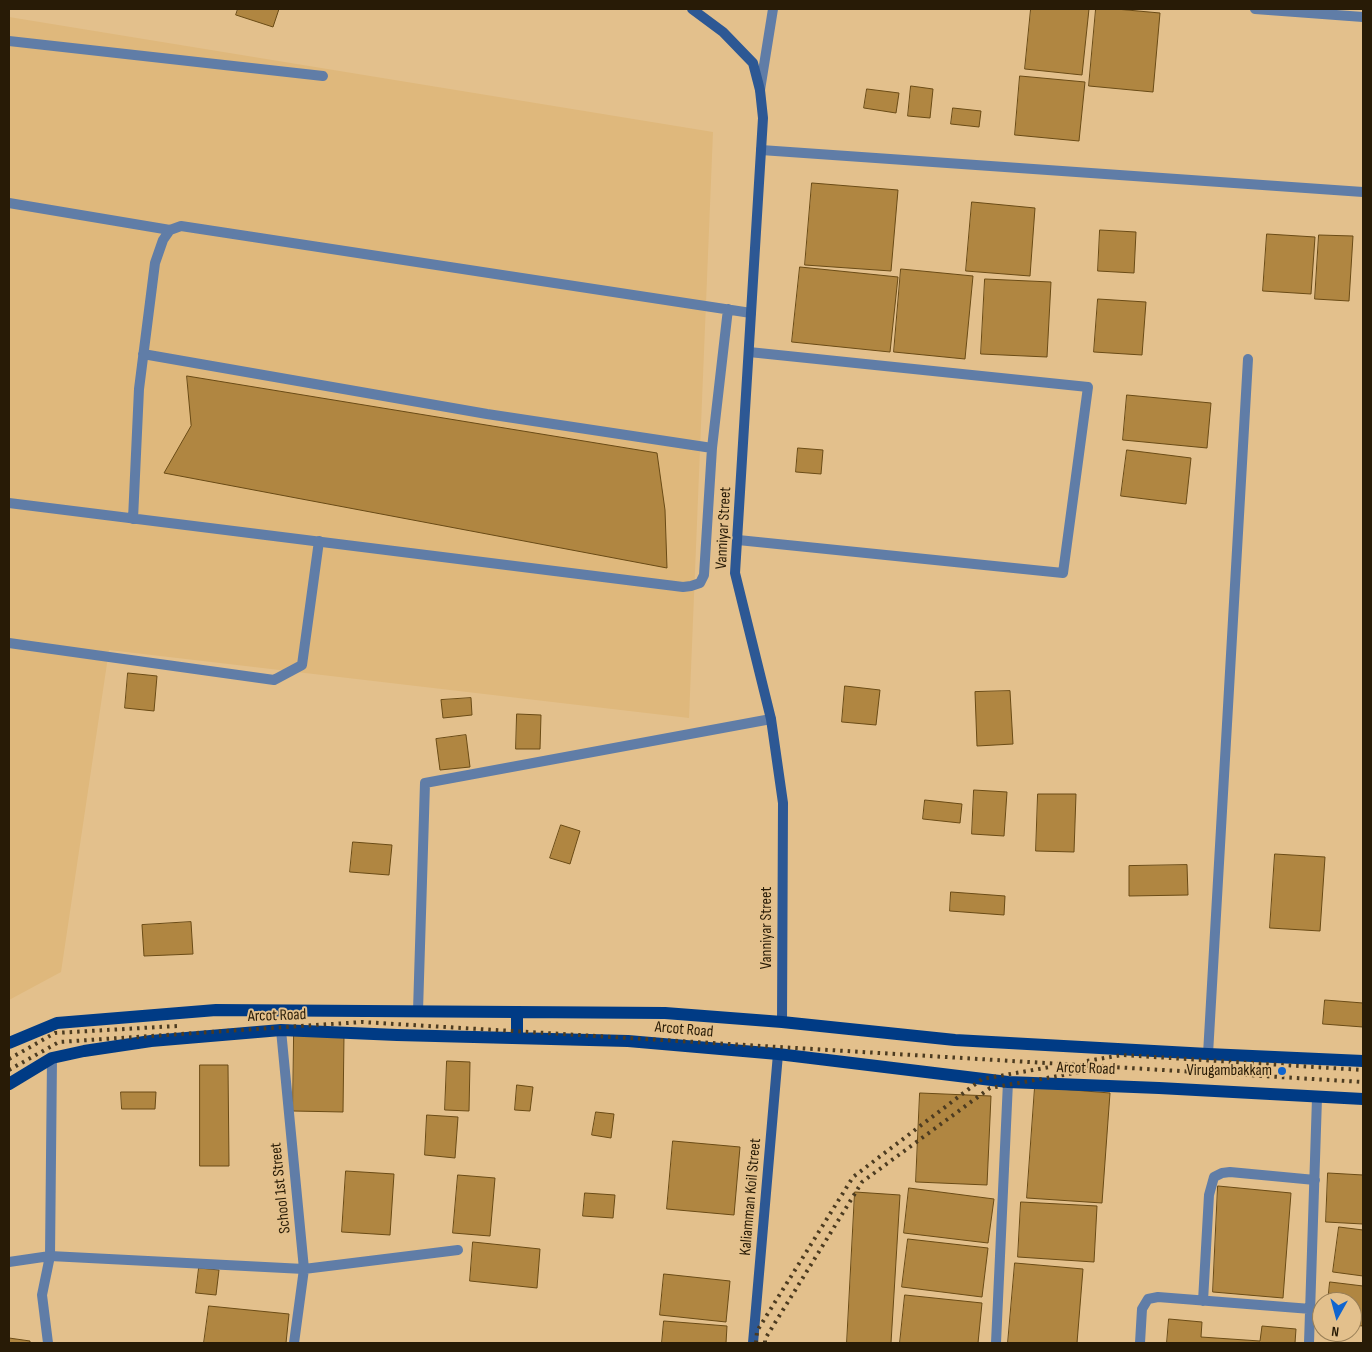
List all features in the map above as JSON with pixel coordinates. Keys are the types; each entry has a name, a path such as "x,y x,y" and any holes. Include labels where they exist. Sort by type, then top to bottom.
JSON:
{"main road":[{"name":"Vanniyar Street","path":"692,9 723,32 753,63 760,90 763,118 735,573 771,719 782,803 782,1022"},
{"name":"Arcot Road","path":"9,1043 57,1023 216,1010 665,1013 782,1022 955,1040 1363,1061"},
{"path":"517,1012 517,1038"},
{"name":"Arcot Road","path":"9,1084 52,1058 84,1051 151,1041 281,1030 628,1041 778,1054 1008,1082 1363,1099"},
{"name":"Kaliamman Koil Street","path":"753,1343 778,1054"}],"street":[{"name":"Vanniyar Street","path":"760,90 773,9"},
{"path":"1255,9 1363,17"},
{"path":"9,42 323,76"},
{"path":"762,150 1363,192"},
{"path":"9,204 170,230 181,226 751,313"},
{"path":"133,519 139,389 143,354 155,263 163,240 170,230"},
{"path":"9,503 692,586 700,582 704,575 712,448 728,309"},
{"path":"738,540 1063,573 1088,387 749,352"},
{"path":"143,354 477,412 712,448"},
{"path":"1208,1054 1248,359"},
{"path":"9,642 274,680 302,665 319,542"},
{"path":"418,1012 425,783 771,719"},
{"name":"School 1st Street","path":"281,1030 304,1269 294,1343"},
{"path":"48,1343 42,1295 50,1256 52,1058"},
{"path":"996,1343 1008,1082"},
{"path":"1309,1343 1318,1098"},
{"path":"1203,1301 1209,1195 1214,1177 1230,1172 1315,1180"},
{"path":"9,1262 50,1256 304,1269 458,1250"},
{"path":"1140,1343 1142,1309 1148,1299 1158,1297 1311,1309"}],"shaded area":[{"path":"9,17 713,132 689,718 109,650 61,972 9,1000"}],"building":[{"path":"238,9 279,9 273,27 236,15"},
{"path":"1031,9 1089,9 1082,75 1025,69"},
{"path":"1096,9 1160,13 1153,92 1089,86"},
{"path":"1020,76 1085,82 1079,141 1015,135"},
{"path":"911,86 933,89 930,118 908,116"},
{"path":"867,89 899,93 896,113 864,108"},
{"path":"953,108 981,111 979,127 951,124"},
{"path":"812,183 898,190 891,271 805,265"},
{"path":"972,202 1035,208 1030,276 966,271"},
{"path":"1100,230 1136,232 1134,273 1098,271"},
{"path":"1267,234 1315,237 1311,294 1263,291"},
{"path":"1319,235 1353,236 1349,301 1315,299"},
{"path":"800,267 898,277 890,352 792,342"},
{"path":"901,269 973,276 965,359 894,352"},
{"path":"985,279 1051,282 1047,357 981,354"},
{"path":"1098,299 1146,302 1142,355 1094,352"},
{"path":"187,376 657,453 665,510 667,568 164,473 191,426"},
{"path":"1127,395 1211,403 1207,448 1123,440"},
{"path":"798,448 823,450 821,474 796,472"},
{"path":"1127,450 1191,458 1186,504 1121,496"},
{"path":"128,673 157,676 154,711 125,708"},
{"path":"845,686 880,690 876,725 842,722"},
{"path":"1010,691 1013,744 977,746 975,692"},
{"path":"471,698 472,715 443,718 441,700"},
{"path":"517,714 541,715 540,749 516,749"},
{"path":"466,735 470,767 440,770 436,739"},
{"path":"974,790 1007,792 1004,836 972,834"},
{"path":"1038,794 1076,794 1074,852 1036,851"},
{"path":"925,800 962,804 960,823 923,819"},
{"path":"561,825 580,831 570,864 550,858"},
{"path":"353,842 392,845 389,875 350,872"},
{"path":"1275,854 1325,857 1320,931 1270,928"},
{"path":"1187,865 1188,895 1129,896 1129,866"},
{"path":"951,892 1005,896 1004,915 950,911"},
{"path":"191,922 193,954 144,956 142,925"},
{"path":"1325,1000 1363,1003 1363,1027 1323,1024"},
{"path":"294,1035 344,1035 343,1112 293,1111"},
{"path":"447,1061 470,1062 469,1111 445,1110"},
{"path":"200,1065 228,1065 229,1166 200,1166"},
{"path":"517,1085 533,1087 530,1111 515,1110"},
{"path":"1035,1087 1110,1093 1102,1203 1027,1198"},
{"path":"121,1092 156,1092 155,1109 122,1109"},
{"path":"920,1093 991,1096 987,1185 916,1182"},
{"path":"596,1112 614,1114 611,1138 592,1135"},
{"path":"427,1115 458,1117 455,1158 425,1155"},
{"path":"673,1141 740,1147 734,1215 667,1209"},
{"path":"346,1171 394,1174 390,1235 342,1232"},
{"path":"1328,1173 1363,1175 1363,1224 1326,1222"},
{"path":"458,1175 495,1178 490,1236 453,1233"},
{"path":"1218,1186 1291,1193 1283,1298 1213,1292"},
{"path":"909,1188 994,1199 988,1243 904,1233"},
{"path":"855,1192 900,1195 891,1343 847,1343"},
{"path":"585,1193 615,1195 613,1218 583,1216"},
{"path":"1021,1202 1097,1206 1094,1262 1018,1257"},
{"path":"1339,1227 1363,1230 1363,1276 1333,1272"},
{"path":"908,1239 988,1248 982,1297 902,1287"},
{"path":"473,1242 540,1249 537,1288 470,1281"},
{"path":"1015,1263 1083,1269 1077,1343 1008,1343"},
{"path":"199,1268 219,1270 216,1295 196,1293"},
{"path":"664,1274 730,1281 726,1322 660,1315"},
{"path":"1330,1282 1363,1286 1363,1326 1362,1292 1329,1292"},
{"path":"905,1295 982,1303 978,1343 900,1343"},
{"path":"209,1306 289,1314 286,1343 204,1343"},
{"path":"1169,1319 1202,1322 1201,1337 1260,1341 1262,1326 1296,1329 1295,1343 1167,1343"},
{"path":"664,1321 727,1326 726,1343 662,1343"},
{"path":"9,1338 30,1341 30,1343 9,1343"}],"railway":[{"path":"9,1070 59,1042 362,1022 1363,1082"},
{"path":"9,1059 55,1033 177,1026"},
{"path":"1087,1061 1122,1055 1363,1070"},
{"path":"756,1343 757,1331 853,1177 982,1079 1050,1067"},
{"path":"765,1343 765,1339 862,1182 990,1088 1092,1070"}],"place":[{"name":"Virugambakkam","path":"1282,1071"}]}
